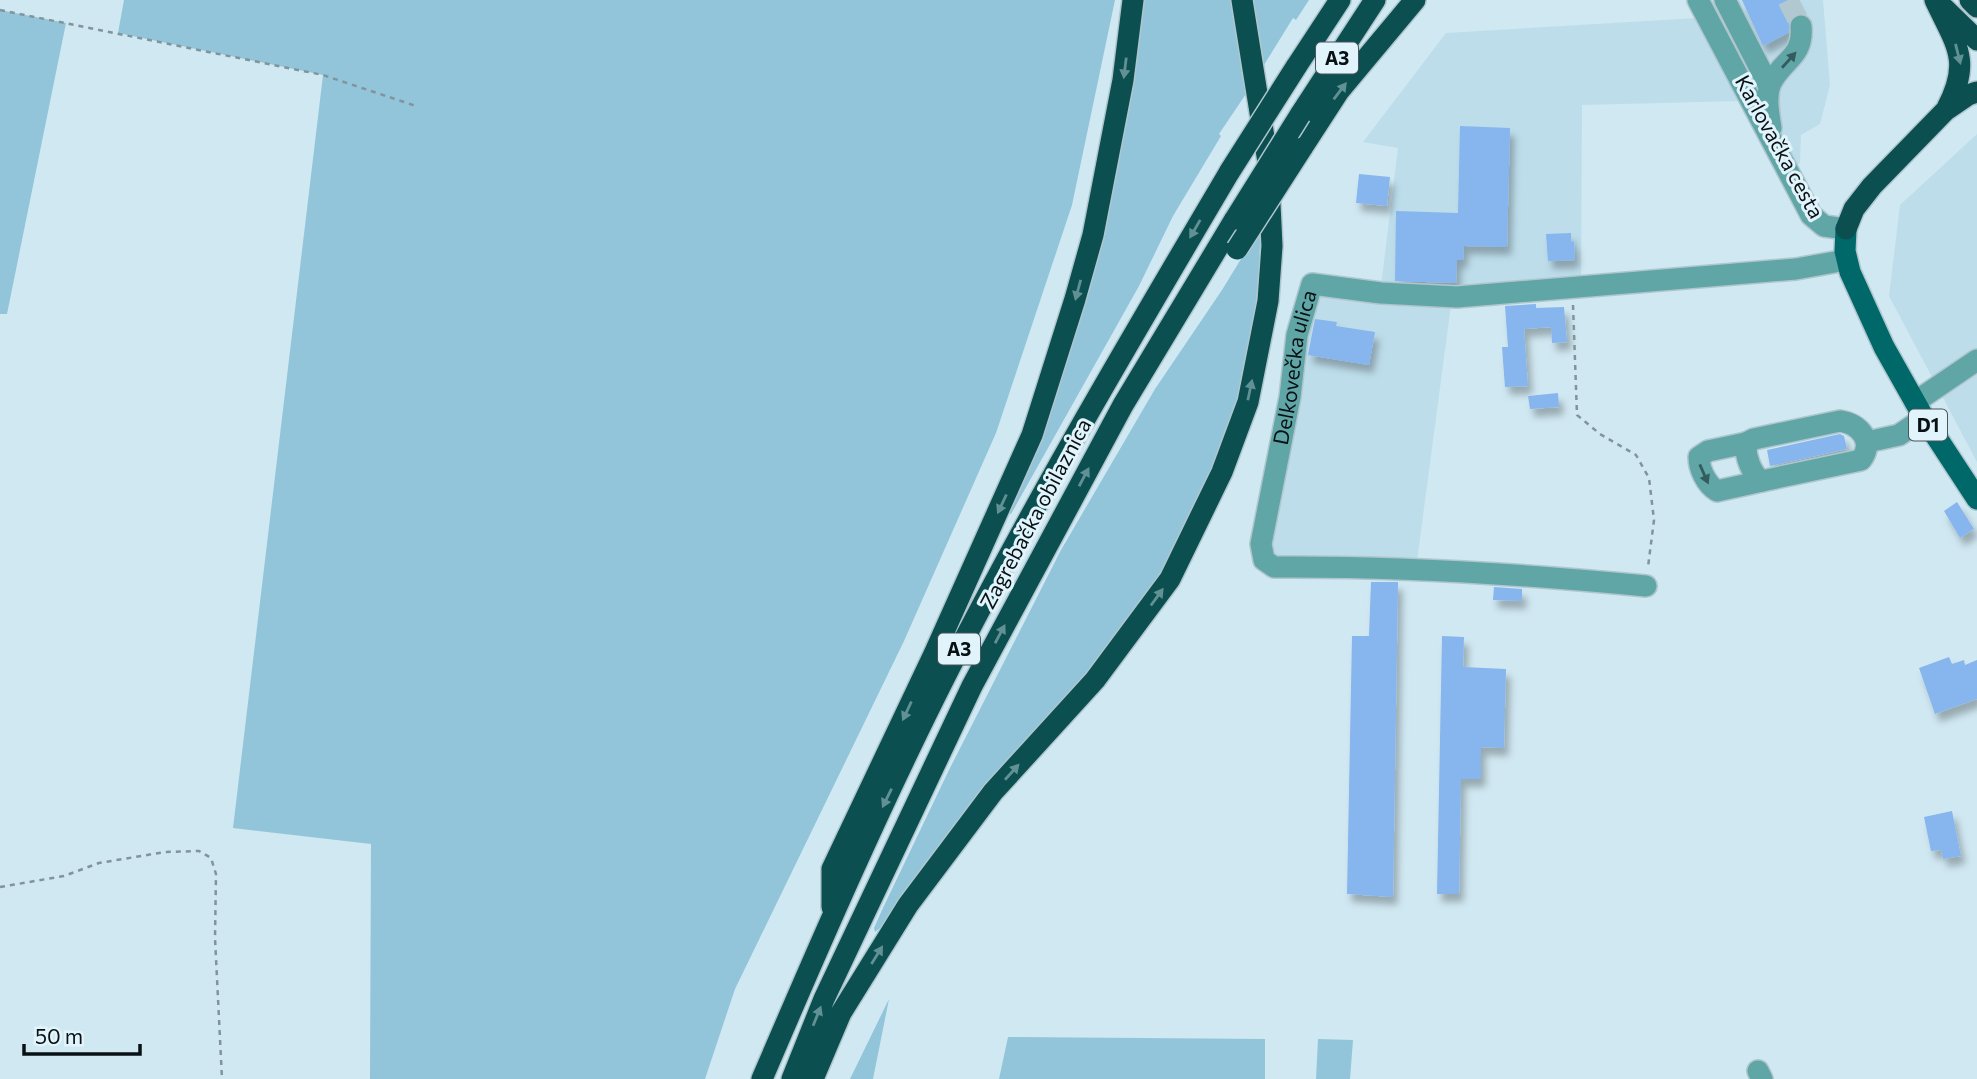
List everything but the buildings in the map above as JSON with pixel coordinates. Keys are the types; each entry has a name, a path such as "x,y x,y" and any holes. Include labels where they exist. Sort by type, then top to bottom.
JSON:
{"highway":[{"path":"832,916 832,869 934,654 1032,435 1093,235 1123,80 1133,0"},
{"path":"813,1079 841,1013 908,905 993,792 1095,680 1170,579 1222,472 1248,402 1268,301 1272,246 1268,162 1242,0"},
{"path":"1296,67 1298,42 1324,0"},
{"name":"Zagrebačka obilaznica","path":"762,1079 832,916 942,684 986,598 1094,401 1230,171 1340,0"},
{"name":"Zagrebačka obilaznica","path":"792,1079 824,999 972,686 1123,405 1235,219 1375,0"},
{"path":"1200,277 1237,249 1339,91 1415,0"},
{"path":"1936,0 1977,40"},
{"path":"1936,0 1957,48 1961,65 1957,88 1946,110"},
{"path":"1970,0 1977,7"},
{"path":"1846,229 1858,202 1946,110 1977,92"}],"main road":[{"name":"Karlovačka cesta","path":"1846,229 1846,260 1854,284 1884,347 1920,410 1977,499"}],"street":[{"name":"Karlovačka cesta","path":"1698,0 1815,220 1828,228 1846,229"},
{"path":"1725,0 1769,86 1768,104 1773,141"},
{"path":"1769,86 1798,51 1802,38 1801,26"},
{"name":"Delkovečka ulica","path":"1646,586 1377,566 1274,567 1264,560 1261,544 1290,397 1297,335 1312,284 1381,293 1457,297 1796,269 1846,260"},
{"path":"1867,442 1899,435 1920,410 1977,360"},
{"path":"1840,421 1850,422 1858,428 1867,442 1865,455 1855,463 1717,491 1710,486 1699,464 1702,454 1754,439 1840,421"},
{"path":"1746,443 1750,465 1757,479 1762,481"}],"path":[{"path":"0,10 323,75 416,106"},
{"path":"1573,288 1577,415 1600,434 1636,455 1649,478 1654,520 1646,586"},
{"path":"0,887 64,876 99,863 165,852 199,850 211,859 216,874 215,938 222,1079"}],"shaded area":[{"path":"124,0 1115,0 1072,205 996,433 904,641 735,989 705,1079 370,1079 371,844 233,828 323,75 118,33"},
{"path":"1142,0 1233,0 1250,88 1219,134 1221,136 1173,216 1139,286 1011,514 1008,513 1111,194 1129,102"},
{"path":"1252,0 1309,0 1296,20 1293,18 1264,65"},
{"path":"1689,0 1823,0 1830,85 1820,124 1801,135 1800,163 1779,176 1740,101 1582,105 1581,281 1462,289 1381,286 1398,148 1363,142 1446,33 1697,18"},
{"path":"0,10 66,23 7,314 0,314"},
{"path":"1977,134 1977,462 1889,296 1900,205"},
{"path":"1260,228 1254,319 1235,409 1203,496 1182,537 1159,576 1115,638 924,864 894,911 875,932 874,928 882,910 949,770 1061,550 1155,389"},
{"path":"1313,293 1451,305 1417,561 1287,561 1274,555 1268,545"},
{"path":"889,999 873,1079 850,1079"},
{"path":"1008,1037 1265,1039 1265,1079 999,1079"},
{"path":"1318,1039 1353,1040 1350,1079 1316,1079"}],"tunnel":[{"path":"1788,0 1801,26"}]}
